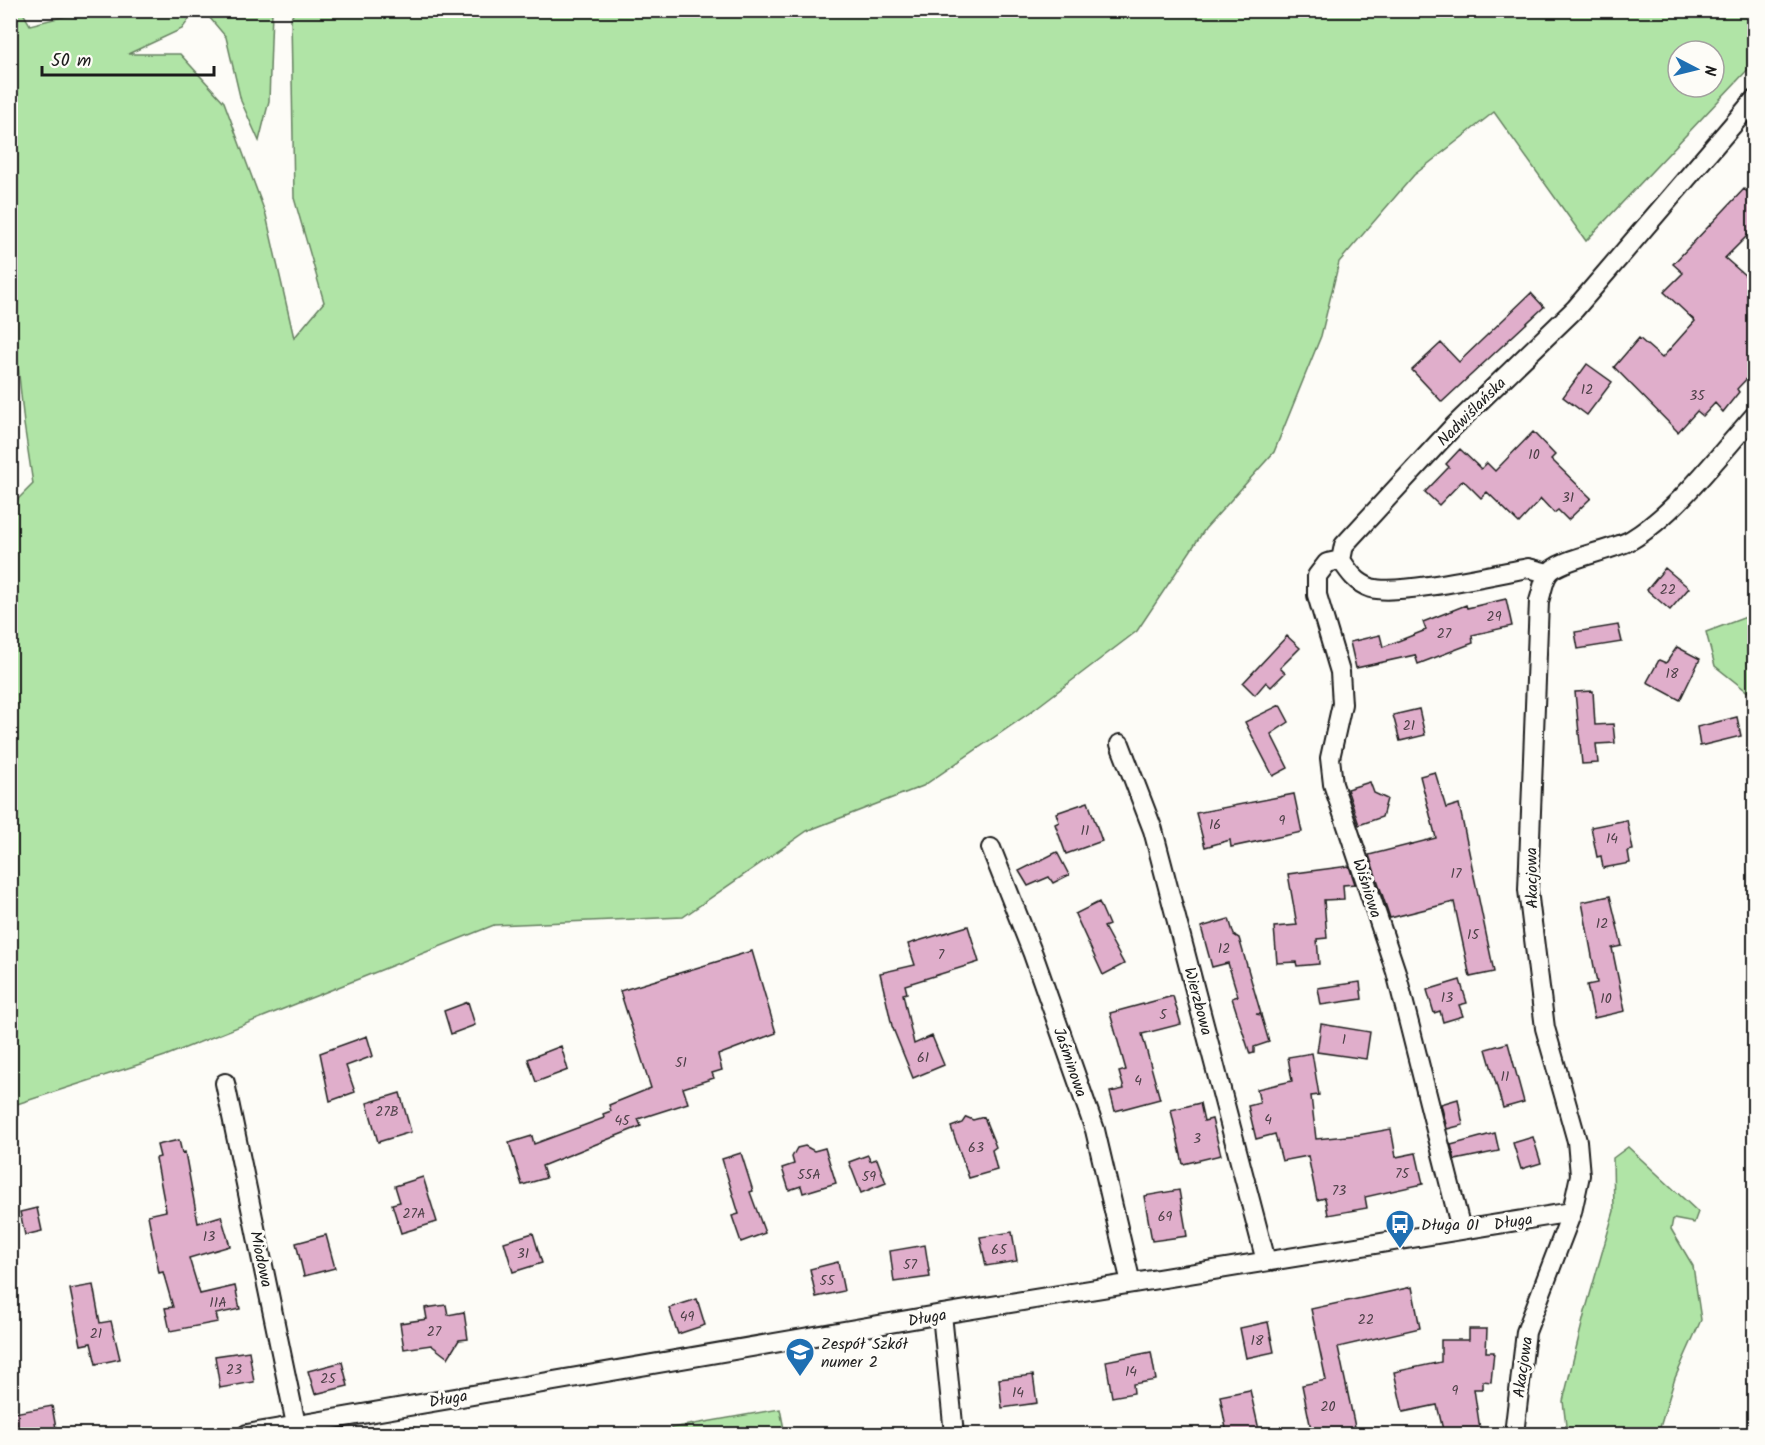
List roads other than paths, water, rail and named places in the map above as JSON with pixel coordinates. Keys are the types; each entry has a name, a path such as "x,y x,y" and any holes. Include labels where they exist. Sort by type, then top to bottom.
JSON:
{"street":[{"name":"Nadwiślańska","path":"1341,560 1344,544 1453,426 1575,309 1755,100"},
{"path":"1341,560 1353,578 1371,588 1396,590 1528,568 1548,573 1566,562 1601,553 1630,541 1657,522 1755,416"},
{"name":"Wiśniowa","path":"1341,560 1327,563 1317,576 1317,594 1340,672 1342,704 1330,758 1333,784 1396,972 1461,1229"},
{"name":"Akacjowa","path":"1514,1434 1526,1332 1572,1212 1580,1174 1577,1141 1545,1028 1528,890 1539,601 1548,573"},
{"name":"Wierzbowa","path":"1120,744 1154,830 1266,1261"},
{"name":"Jaśminowa","path":"990,848 1033,954 1095,1130 1131,1283"},
{"name":"Miodowa","path":"225,1083 297,1429"},
{"name":"Długa","path":"247,1434 297,1429 942,1314 1572,1212"},
{"path":"942,1314 954,1434"}],"place":[{"name":"Długa 01","path":"1400,1250"},
{"name":"Zespół Szkół numer 2","path":"800,1378"}]}
